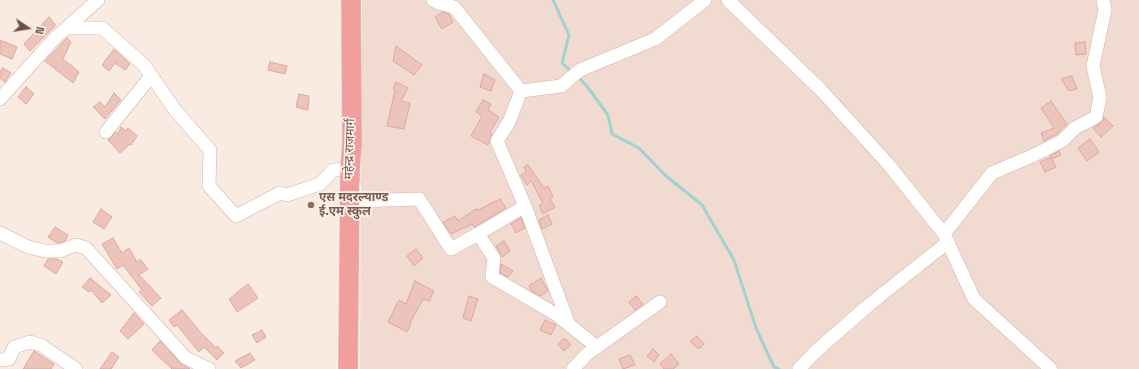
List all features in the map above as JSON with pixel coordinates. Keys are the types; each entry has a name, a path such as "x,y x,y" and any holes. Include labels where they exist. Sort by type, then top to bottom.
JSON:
{"highway":[{"name":"महेन्द्र राजमार्ग","path":"348,369 350,170 352,144 351,0"}],"street":[{"path":"0,99 66,28 98,0"},
{"path":"434,0 438,3 454,7 521,91"},
{"path":"521,91 560,86 580,70 655,39 705,0"},
{"path":"728,0 821,90 889,165 946,238 974,299 1051,369"},
{"path":"800,369 815,352 946,238 992,173 1062,141 1075,128 1096,117 1100,98 1093,66 1105,10 1103,0"},
{"path":"66,28 102,28 144,65 175,110 210,150 209,186 236,216 280,193 287,195 320,184 333,170 350,170"},
{"path":"106,132 151,76"},
{"path":"521,91 509,122 497,141 525,206 569,325"},
{"path":"352,144 356,201 419,199 451,249 525,206"},
{"path":"0,233 28,247 45,251 60,251 76,245 86,248 186,358 209,369"},
{"path":"478,234 494,258 492,277 557,315 597,346"},
{"path":"573,369 597,346 660,302"},
{"path":"0,360 10,359 14,347 30,342 41,345 76,369"}],"shaded area":[{"path":"362,0 1139,0 1139,369 360,369"}],"building":[{"path":"443,12 449,14 453,22 442,29 435,17"},
{"path":"49,17 55,26 30,51 24,44"},
{"path":"67,38 71,42 63,59 79,72 73,83 45,61"},
{"path":"0,40 17,47 12,59 0,54"},
{"path":"1085,42 1086,54 1076,55 1075,43"},
{"path":"396,46 422,65 414,75 393,61"},
{"path":"114,49 130,64 125,70 115,63 109,71 102,65"},
{"path":"270,62 287,66 285,74 268,70"},
{"path":"3,68 11,73 5,82 0,78 0,72"},
{"path":"484,74 495,80 491,91 480,87"},
{"path":"1072,76 1077,89 1069,91 1061,79"},
{"path":"396,82 408,88 401,101 410,103 404,129 387,126 395,90 393,89"},
{"path":"26,87 34,94 26,104 18,97"},
{"path":"114,93 121,100 105,119 93,107 100,102 105,107"},
{"path":"299,94 309,96 308,110 296,107"},
{"path":"483,100 491,104 488,110 499,117 490,132 492,134 488,145 471,136 482,116 476,112"},
{"path":"1051,101 1067,124 1057,134 1044,141 1041,133 1054,128 1041,108"},
{"path":"1104,117 1113,126 1101,137 1093,128 1102,122"},
{"path":"121,127 126,131 128,128 137,136 131,145 130,144 120,153 108,140 116,132 118,134"},
{"path":"1090,139 1099,152 1087,161 1078,148"},
{"path":"1059,151 1061,155 1052,159 1056,167 1045,172 1040,162"},
{"path":"528,165 544,188 548,186 553,196 550,198 555,207 543,214 539,205 543,203 531,181 527,185 521,175 526,171 524,167"},
{"path":"500,199 506,208 474,227 472,224 451,234 443,222 455,216 458,221 476,209 478,210"},
{"path":"101,209 112,217 104,229 93,222"},
{"path":"548,215 552,224 542,229 539,220"},
{"path":"521,218 525,228 516,233 511,224"},
{"path":"55,227 68,235 65,241 57,243 48,237"},
{"path":"113,238 122,253 129,248 137,262 140,259 148,269 139,275 161,298 152,306 139,292 142,290 123,265 117,269 102,244"},
{"path":"504,241 510,251 502,257 496,246"},
{"path":"416,249 423,258 414,266 407,256"},
{"path":"48,259 57,259 63,262 56,274 44,266"},
{"path":"501,264 513,271 508,277 500,273"},
{"path":"90,278 111,295 102,303 91,290 89,292 82,287"},
{"path":"541,278 548,291 540,296 532,291 529,286"},
{"path":"415,281 434,291 429,301 423,299 410,323 411,324 407,332 388,322 399,300 406,304"},
{"path":"248,284 258,298 237,312 229,299"},
{"path":"469,296 478,299 471,321 463,318"},
{"path":"636,296 643,304 635,310 629,302"},
{"path":"182,310 202,334 216,348 217,346 224,353 217,360 204,347 199,352 177,325 174,327 169,320"},
{"path":"134,313 144,324 128,339 120,331"},
{"path":"545,320 556,325 551,335 540,330"},
{"path":"262,330 266,337 257,343 252,335"},
{"path":"697,336 704,344 700,348 697,348 690,341"},
{"path":"563,339 566,339 571,345 564,351 558,344"},
{"path":"160,341 180,363 190,369 172,369 152,350"},
{"path":"653,349 659,355 654,362 647,356"},
{"path":"34,351 54,364 51,369 23,369"},
{"path":"112,352 119,357 111,369 100,369"},
{"path":"250,353 255,360 241,368 235,361"},
{"path":"671,354 679,364 673,369 664,369 660,364"},
{"path":"630,355 635,365 623,369 619,359"}],"waterway":[{"path":"553,0 569,35 562,63 573,73"},
{"path":"577,76 586,85 608,115 612,134 639,148 665,175 702,205 734,260 756,328 774,367 779,369"}],"place":[{"name":"एस मदरल्याण्ड ई.एम स्कुल","path":"311,205"}]}
